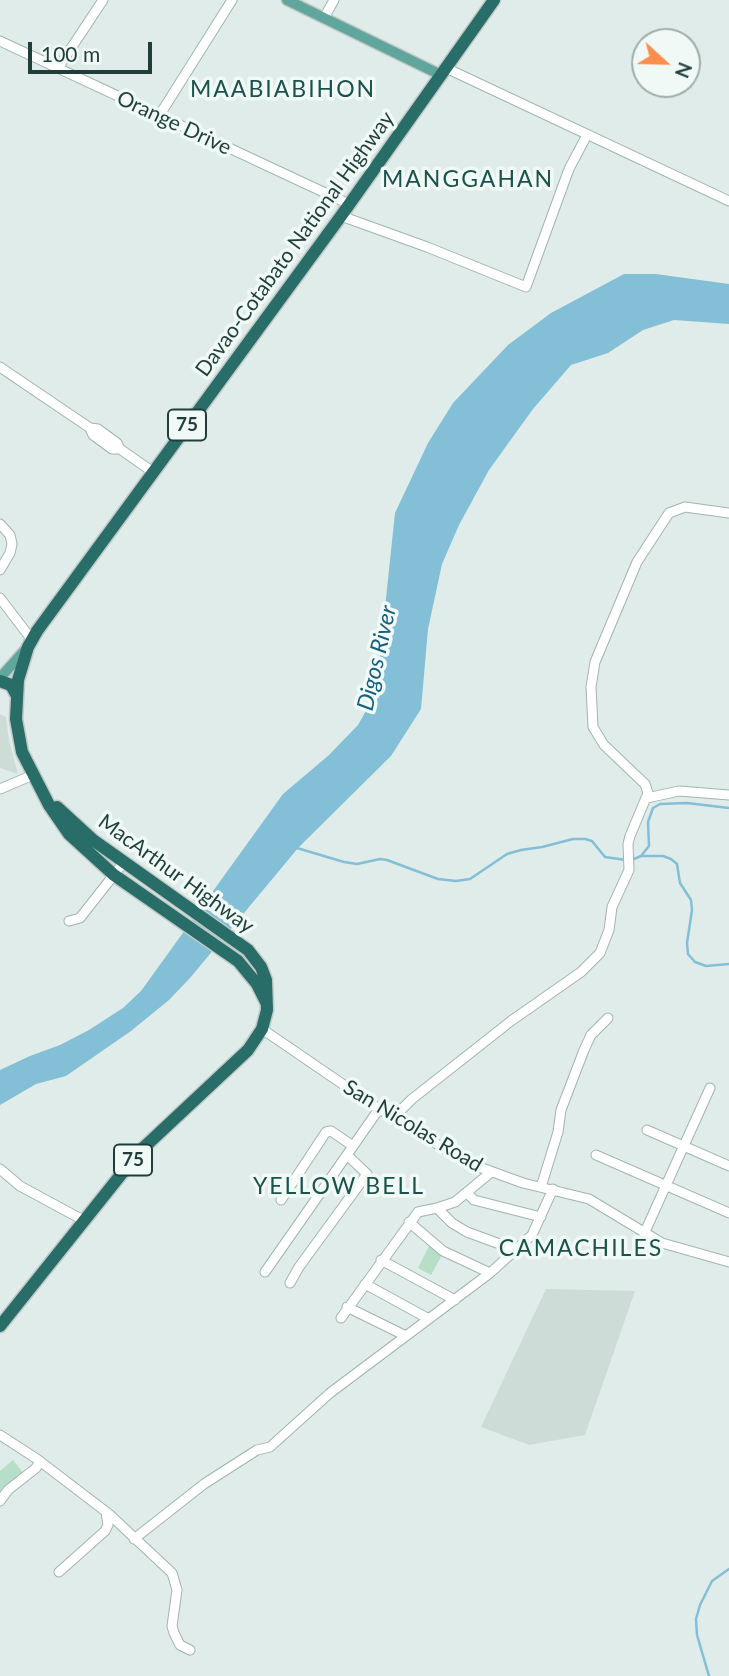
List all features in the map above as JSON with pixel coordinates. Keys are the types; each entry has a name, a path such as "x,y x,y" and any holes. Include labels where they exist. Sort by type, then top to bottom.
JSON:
{"highway":[{"name":"Davao-Cotabato National Highway","path":"30,644 341,216 494,0"},
{"name":"MacArthur Highway","path":"30,644 22,663 16,694 16,719 20,744 49,805 69,834 114,875 221,948 251,975 266,1002"},
{"path":"0,680 11,685 16,694"},
{"name":"MacArthur Highway","path":"0,1326 139,1152 248,1050 262,1029 266,1002 266,980 261,967 248,950 77,826 41,789"}],"main road":[{"path":"287,0 443,72"},
{"path":"0,680 30,644"}],"street":[{"path":"58,68 103,0"},
{"path":"159,116 232,0"},
{"path":"324,18 334,0"},
{"name":"Orange Drive","path":"0,41 349,204"},
{"path":"443,72 729,201"},
{"path":"341,216 428,247 526,287 569,169 587,135"},
{"path":"0,367 90,428 93,435 113,449 120,449 153,472"},
{"path":"393,1118 412,1099 594,960 604,945 609,930 611,906 629,870 628,844 647,798 645,784 604,745 593,727 591,687 595,662 637,562 669,513 685,507 729,513"},
{"path":"0,524 10,535 12,544 10,554 0,570"},
{"path":"0,598 30,644"},
{"path":"0,789 33,775"},
{"path":"647,798 679,792 729,795"},
{"path":"69,921 80,918 124,862"},
{"path":"541,1187 558,1132 561,1111 584,1050 591,1035 608,1018"},
{"name":"San Nicolas Road","path":"262,1029 452,1155 490,1173 597,1202 644,1234 681,1249 729,1262"},
{"path":"644,1234 710,1088"},
{"path":"265,1272 379,1109"},
{"path":"647,1130 729,1166"},
{"path":"281,1200 326,1132 331,1131 353,1146"},
{"path":"290,1283 367,1174 347,1155"},
{"path":"596,1155 729,1213"},
{"path":"0,1169 20,1186 83,1220"},
{"path":"341,1318 418,1212 455,1202 490,1173"},
{"path":"134,1539 204,1484 257,1450 270,1447 330,1393 490,1273 532,1235 553,1189"},
{"path":"467,1193 474,1200 541,1217"},
{"path":"437,1208 452,1223 467,1231 516,1250"},
{"path":"410,1222 443,1251 490,1273"},
{"path":"381,1260 455,1300"},
{"path":"365,1284 429,1319"},
{"path":"347,1307 405,1336"},
{"path":"0,1435 40,1461 106,1512 165,1567 176,1581 172,1626 174,1633 180,1645 190,1650"},
{"path":"0,1501 8,1490 36,1468 40,1461"},
{"path":"59,1572 105,1531 108,1525 106,1512"}],"shaded area":[{"path":"0,714 6,717 18,774 0,768"},
{"path":"546,1289 635,1291 585,1435 529,1445 481,1427"}],"green space":[{"path":"429,1246 443,1253 431,1275 418,1268"},
{"path":"13,1460 24,1474 0,1494 0,1471"}],"water":[{"path":"624,274 656,274 729,284 729,324 674,320 643,330 608,353 571,365 533,409 489,470 459,525 442,564 428,629 421,709 391,756 298,848 169,1000 131,1031 66,1076 36,1084 0,1105 0,1070 89,1030 123,1008 141,991 283,794 329,755 358,725 372,700 378,674 395,513 428,443 453,403 508,345 551,313"}],"waterway":[{"path":"634,859 641,856 649,846 648,822 653,808 660,804 687,803 729,808"},
{"path":"297,848 357,864 387,860 438,879 456,881 470,879 507,854 573,839 592,841 605,857 626,860"},
{"path":"641,856 663,856 677,864 680,883 691,900 688,954 695,962 706,966 729,964"},
{"path":"709,1676 697,1635 696,1619 712,1581 729,1569"}],"district":[{"name":"MAABIABIHON","path":"283,90"},
{"name":"MANGGAHAN","path":"468,180"},
{"name":"YELLOW BELL","path":"339,1187"},
{"name":"CAMACHILES","path":"581,1249"}],"water label":[{"name":"Digos River","path":"377,658"}]}
